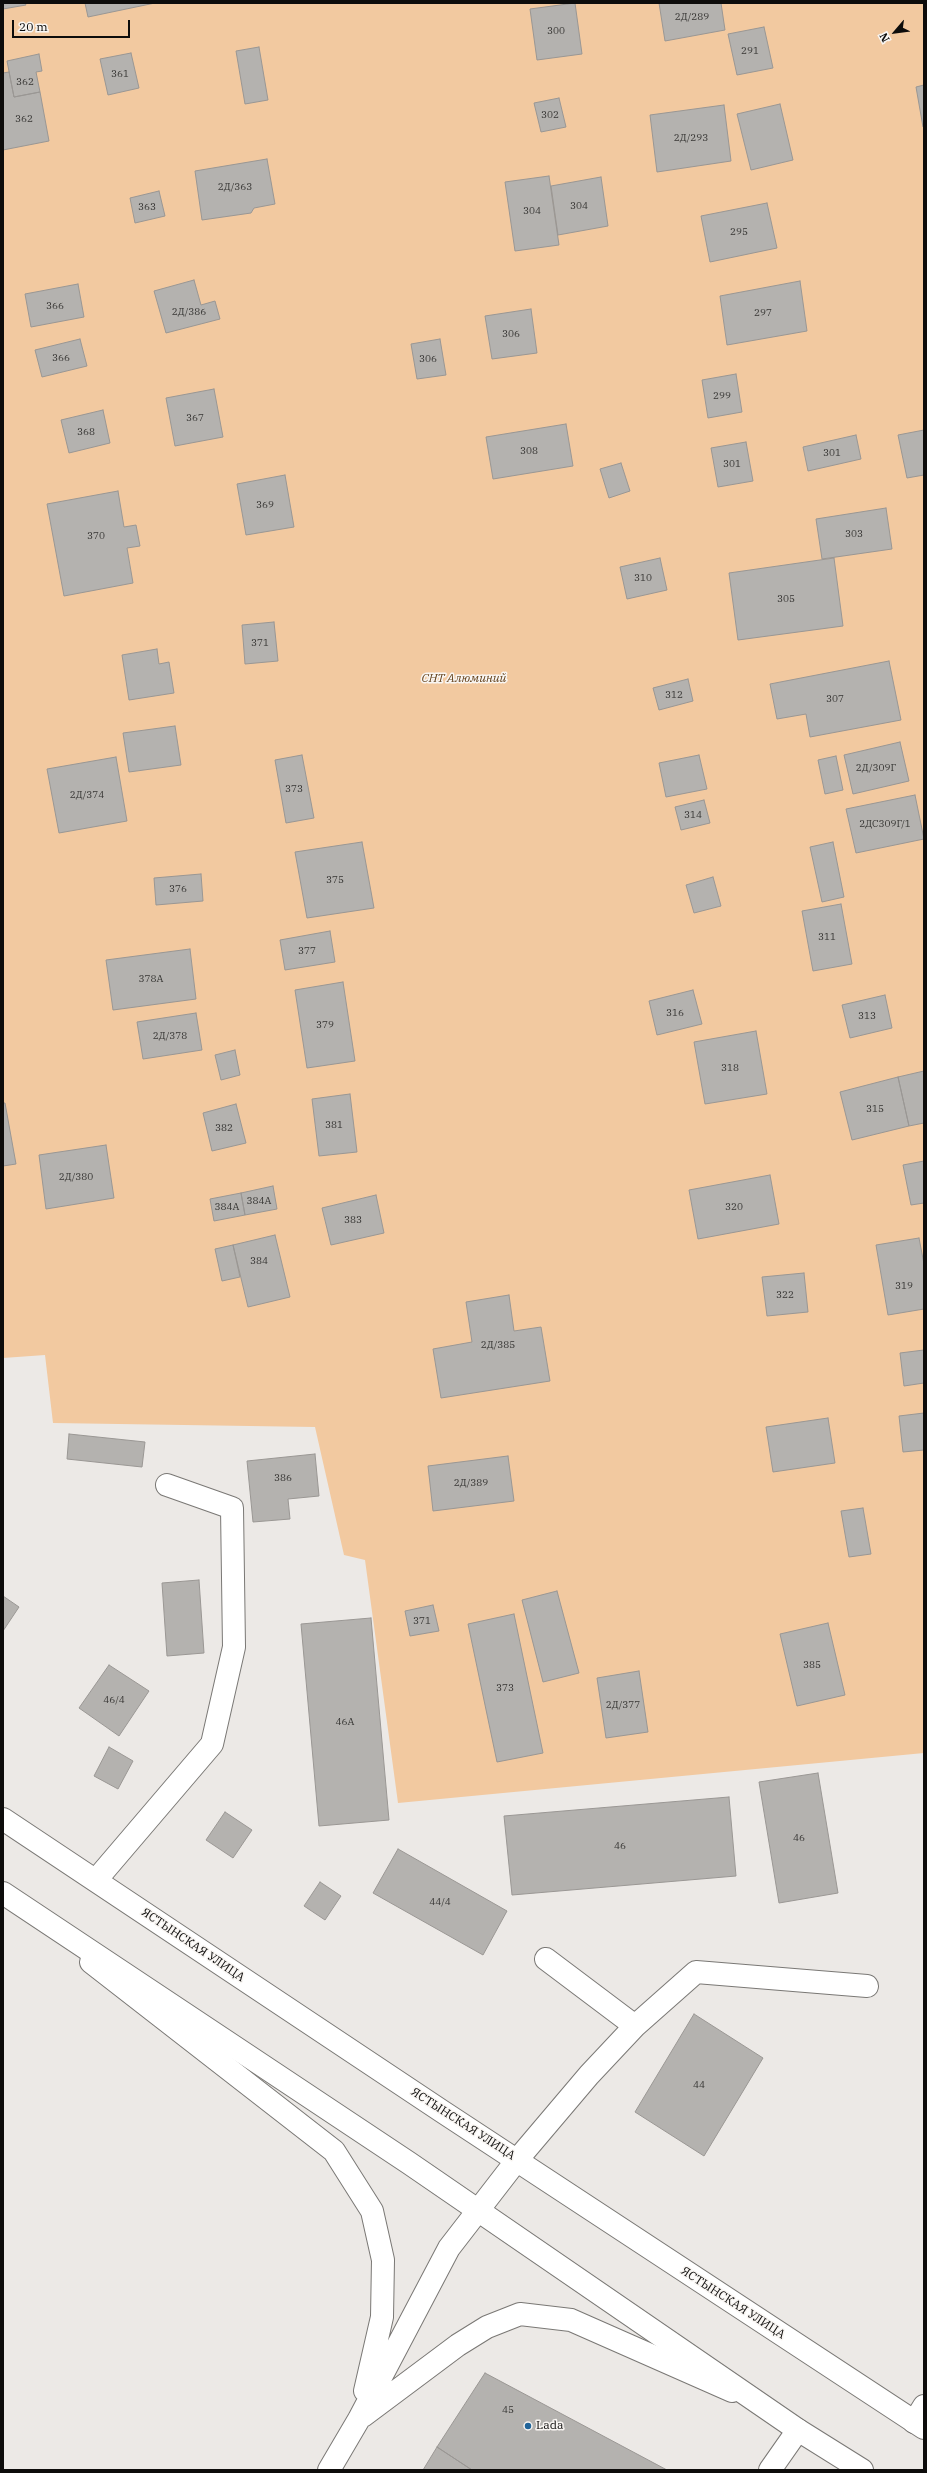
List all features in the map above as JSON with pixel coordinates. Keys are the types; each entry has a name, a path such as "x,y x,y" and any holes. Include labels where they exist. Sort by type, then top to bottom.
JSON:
{"main road":[{"path":"96,1880 212,1744 234,1647 232,1508 167,1485"},
{"name":"ЯСТЫНСКАЯ УЛИЦА","path":"3,1819 517,2160 921,2419"},
{"path":"3,1894 477,2209 769,2408 798,2430 862,2470"},
{"path":"3,1894 334,2151 372,2211 383,2260 382,2317 359,2419"},
{"path":"546,1959 635,2026"},
{"path":"329,2470 359,2419 449,2248 477,2209 517,2160 589,2076 635,2026 696,1972 867,1986"},
{"path":"359,2419 458,2345 487,2327 520,2314 571,2320 769,2408"},
{"path":"770,2470 798,2430"}],"green space":[{"name":"СНТ Алюминий","path":"3,3 924,3 924,1753 398,1803 365,1560 344,1555 315,1427 53,1423 45,1355 3,1358"}],"building":[{"path":"3,3 25,3 26,5 3,9"},
{"path":"85,3 155,3 88,17"},
{"path":"575,3 582,54 537,60 530,9"},
{"path":"659,3 721,3 725,30 665,41"},
{"path":"764,27 773,68 737,75 728,34"},
{"path":"259,47 268,100 245,104 236,51"},
{"path":"131,53 139,88 108,95 100,59"},
{"path":"39,54 42,71 36,72 40,92 14,97 7,61"},
{"path":"9,72 14,97 40,92 49,141 3,150 3,73"},
{"path":"924,85 924,127 923,127 916,87"},
{"path":"559,98 566,127 541,132 534,103"},
{"path":"780,104 793,160 751,170 737,114"},
{"path":"724,105 731,161 657,172 650,115"},
{"path":"267,159 275,204 254,208 251,213 202,220 195,171"},
{"path":"549,176 559,245 515,251 505,182"},
{"path":"601,177 608,226 558,235 551,186"},
{"path":"159,191 165,216 135,223 130,198"},
{"path":"767,203 777,248 710,262 701,216"},
{"path":"194,280 201,305 215,301 220,319 166,333 154,291"},
{"path":"800,281 807,331 727,345 720,296"},
{"path":"78,284 84,317 31,327 25,294"},
{"path":"531,309 537,353 492,359 485,316"},
{"path":"80,339 87,366 42,377 35,350"},
{"path":"440,339 446,375 417,379 411,344"},
{"path":"736,374 742,412 708,418 702,380"},
{"path":"214,389 223,437 175,446 166,398"},
{"path":"103,410 110,443 69,453 61,420"},
{"path":"566,424 573,466 493,479 486,437"},
{"path":"924,430 924,475 907,478 898,435"},
{"path":"856,435 861,459 808,471 803,447"},
{"path":"746,442 753,481 718,487 711,448"},
{"path":"621,463 630,491 609,498 600,469"},
{"path":"285,475 294,527 246,535 237,484"},
{"path":"118,491 124,527 136,525 140,546 127,548 133,583 64,596 47,504"},
{"path":"886,508 892,549 822,559 816,519"},
{"path":"660,558 667,590 627,599 620,567"},
{"path":"834,558 843,626 738,640 729,573"},
{"path":"274,622 278,661 245,664 242,625"},
{"path":"157,649 159,664 169,662 174,693 129,700 122,655"},
{"path":"889,661 901,720 810,737 806,714 777,719 770,684"},
{"path":"688,679 693,701 659,710 653,688"},
{"path":"175,726 181,765 129,772 123,733"},
{"path":"900,742 909,781 853,794 844,755"},
{"path":"302,755 314,818 286,823 275,760"},
{"path":"699,755 707,789 666,797 659,763"},
{"path":"836,756 843,790 825,794 818,760"},
{"path":"116,757 127,821 59,833 47,769"},
{"path":"915,795 924,839 856,853 846,809"},
{"path":"704,800 710,823 681,830 675,807"},
{"path":"362,842 374,908 307,918 295,852"},
{"path":"833,842 844,897 822,902 810,847"},
{"path":"201,874 203,901 156,905 154,878"},
{"path":"713,877 721,906 694,913 686,885"},
{"path":"841,904 852,964 813,971 802,911"},
{"path":"330,931 335,962 285,970 280,940"},
{"path":"190,949 196,999 113,1010 106,960"},
{"path":"343,982 355,1061 307,1068 295,990"},
{"path":"693,990 702,1024 657,1035 649,1001"},
{"path":"885,995 892,1028 850,1038 842,1005"},
{"path":"196,1013 202,1050 143,1059 137,1022"},
{"path":"756,1031 767,1094 705,1104 694,1042"},
{"path":"235,1050 240,1075 221,1080 215,1055"},
{"path":"924,1071 924,1123 909,1126 898,1077"},
{"path":"898,1077 909,1126 852,1140 840,1092"},
{"path":"350,1094 357,1152 319,1156 312,1099"},
{"path":"3,1103 5,1103 16,1164 3,1166"},
{"path":"236,1104 246,1143 212,1151 203,1113"},
{"path":"106,1145 114,1198 46,1209 39,1155"},
{"path":"924,1161 924,1203 911,1205 903,1165"},
{"path":"770,1175 779,1224 698,1239 689,1190"},
{"path":"273,1186 277,1209 245,1215 241,1193"},
{"path":"241,1193 245,1215 214,1221 210,1199"},
{"path":"376,1195 384,1233 331,1245 322,1208"},
{"path":"275,1235 290,1297 248,1307 233,1245"},
{"path":"919,1238 924,1264 924,1309 888,1315 876,1245"},
{"path":"233,1245 240,1277 222,1281 215,1249"},
{"path":"804,1273 808,1312 767,1316 762,1277"},
{"path":"509,1295 514,1331 541,1327 550,1381 441,1398 433,1349 472,1342 466,1302"},
{"path":"924,1350 924,1383 904,1386 900,1353"},
{"path":"924,1413 924,1450 903,1452 899,1416"},
{"path":"828,1418 835,1463 773,1472 766,1427"},
{"path":"69,1434 145,1442 142,1467 67,1459"},
{"path":"315,1454 319,1496 288,1499 290,1519 253,1522 247,1461"},
{"path":"508,1456 514,1501 433,1511 428,1466"},
{"path":"863,1508 871,1554 849,1557 841,1511"},
{"path":"199,1580 204,1653 167,1656 162,1583"},
{"path":"557,1591 579,1673 543,1682 522,1600"},
{"path":"3,1596 19,1607 3,1631"},
{"path":"433,1605 439,1631 410,1636 405,1611"},
{"path":"514,1614 543,1753 497,1762 468,1624"},
{"path":"371,1618 389,1820 319,1826 301,1624"},
{"path":"828,1623 845,1695 797,1706 780,1634"},
{"path":"109,1665 149,1691 119,1736 79,1708"},
{"path":"639,1671 648,1732 606,1738 597,1678"},
{"path":"109,1747 133,1761 118,1789 94,1776"},
{"path":"818,1773 838,1893 779,1903 759,1782"},
{"path":"729,1797 736,1876 512,1895 504,1816"},
{"path":"225,1812 252,1830 233,1858 206,1840"},
{"path":"398,1849 507,1911 483,1955 373,1893"},
{"path":"320,1882 341,1896 325,1920 304,1906"},
{"path":"694,2014 763,2058 704,2156 635,2112"},
{"path":"485,2373 667,2470 472,2470 437,2447"},
{"path":"437,2447 472,2470 423,2470"}],"place":[{"name":"Lada","path":"528,2426"}]}
